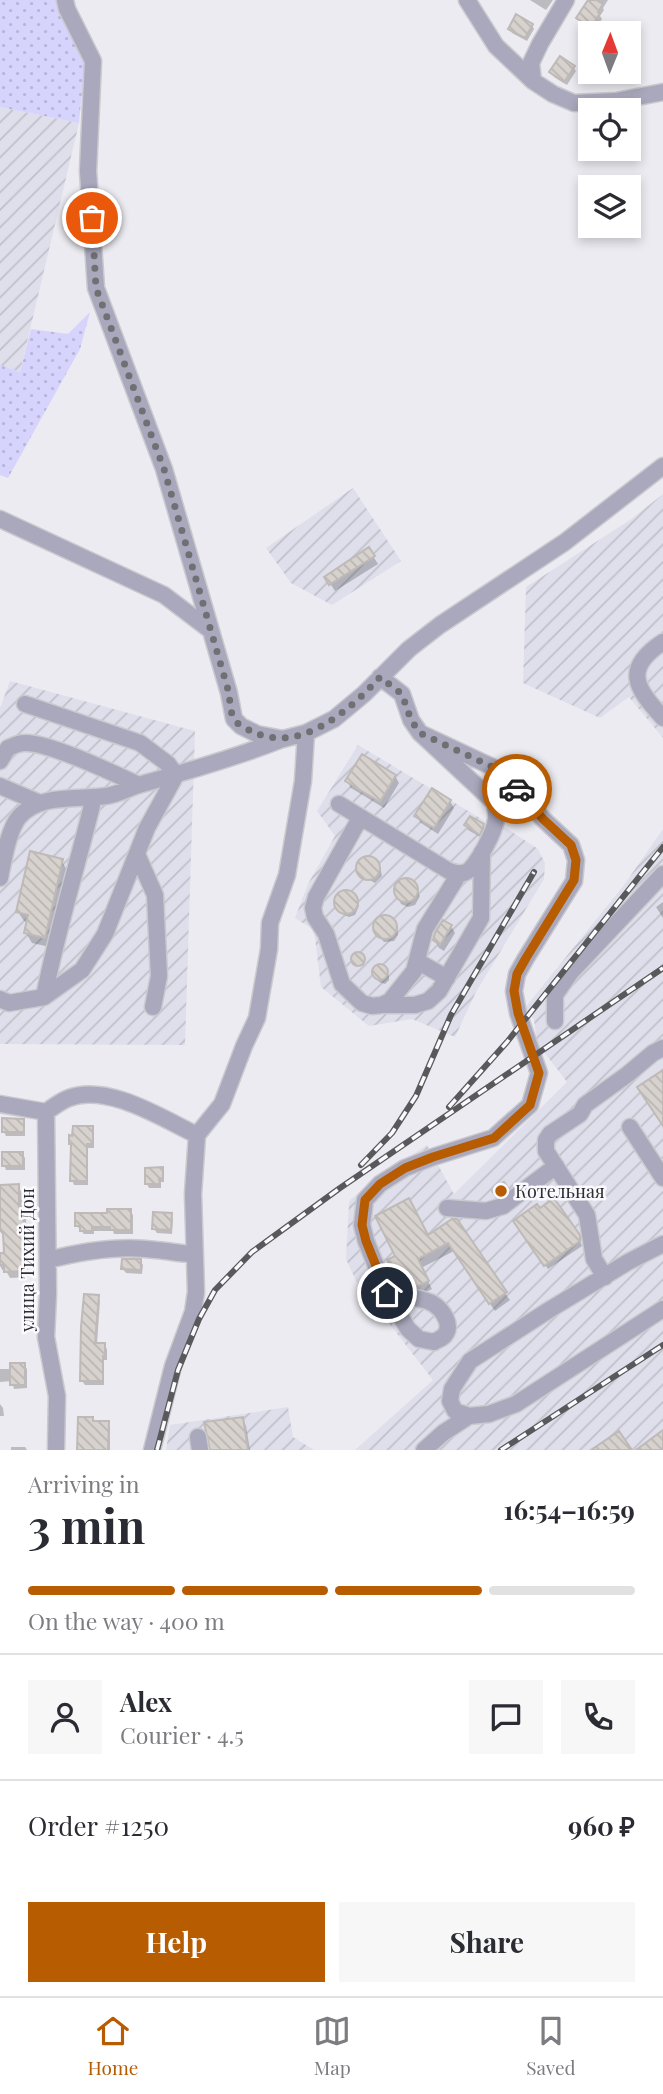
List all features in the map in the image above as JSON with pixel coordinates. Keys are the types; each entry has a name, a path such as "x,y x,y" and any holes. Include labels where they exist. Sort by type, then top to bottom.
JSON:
{"street":[{"path":"65,0 93,61 88,171 96,288 164,469 229,693 234,719 257,734 283,739"},
{"path":"467,0 496,46 533,81 553,94 574,103 616,101 663,92"},
{"path":"533,81 531,63 566,0"},
{"path":"0,878 4,851 19,817 40,803 110,796 139,785 232,759 306,733 334,719 364,694 409,649 440,625 565,542 663,466"},
{"path":"0,519 164,595 210,630"},
{"path":"663,642 649,651 638,666 637,679 646,699 663,718"},
{"path":"339,804 449,871 459,874 468,872 482,852 494,827 495,803 420,733 411,720 402,694 380,677"},
{"path":"25,704 140,743 168,764 176,775"},
{"path":"152,1450 173,1366 194,1312 196,1292 193,1194 197,1135 222,1104 257,1018 270,948 270,923 287,875 303,781 306,733"},
{"path":"387,1293 362,1225 365,1200 380,1184 405,1168 494,1138 530,1105 539,1073 518,1013 514,991 517,974 574,880 576,860 571,845 543,819 501,771 420,733"},
{"path":"0,761 8,748 24,743 47,747 139,785"},
{"path":"0,999 9,1003 44,997 82,970 105,934 147,828 176,775"},
{"path":"0,786 40,803"},
{"path":"44,997 94,797"},
{"path":"360,818 316,897 313,908 326,934 342,984 362,1003 372,1006 415,1005 428,1001 439,991 481,918 482,852"},
{"path":"137,854 155,895 159,976 153,1007"},
{"path":"382,1005 390,1001 414,971 425,929 459,874"},
{"path":"555,1021 555,995 571,972 663,874"},
{"path":"418,961 447,978"},
{"path":"605,1277 594,1259 587,1215 547,1151 546,1140 580,1114 585,1105 663,1048"},
{"path":"0,1104 46,1112 69,1098 97,1095 123,1100 197,1135"},
{"name":"улица Тихий Дон","path":"46,1112 46,1337 57,1396 56,1450"},
{"path":"631,1127 663,1178"},
{"path":"447,1208 486,1211 503,1206 556,1166"},
{"path":"425,1449 450,1401 452,1389 470,1361 549,1310 663,1244"},
{"path":"48,1260 76,1253 125,1249 194,1254"},
{"path":"450,1401 455,1411 469,1416 489,1414 516,1404 663,1309"},
{"path":"425,1449 469,1416"}],"shaded area":[{"path":"0,0 58,0 85,61 79,123 0,107"},
{"path":"0,107 79,123 20,372 0,365"},
{"path":"90,312 80,349 8,478 0,475 0,365 20,372 31,329 68,334"},
{"path":"353,488 401,561 332,605 291,583 266,548"},
{"path":"663,494 663,738 629,697 600,718 523,683 526,587 630,520"},
{"path":"10,681 195,731 185,1045 0,1044 0,708"},
{"path":"358,745 500,830 503,826 538,849 545,863 544,879 476,992 455,1037 412,1019 369,1026 321,987 314,930 295,918 308,884 335,836 317,811"},
{"path":"663,829 663,1450 355,1450 433,1380 356,1281 346,1259 349,1203 386,1172 427,1145 454,1194 567,1082 537,1043 534,1019 524,1009 624,885"},
{"path":"288,1407 293,1437 314,1450 166,1450 170,1425"}],"building":[{"path":"588,0 603,4 595,21 580,21 576,18"},
{"path":"516,14 533,24 525,38 508,29"},
{"path":"560,56 575,66 564,82 549,72"},
{"path":"369,547 375,556 329,585 324,577"},
{"path":"362,754 396,775 380,802 345,781"},
{"path":"432,788 451,800 434,828 414,816"},
{"path":"470,816 484,824 480,835 464,825"},
{"path":"30,851 63,859 45,938 24,933 28,915 16,912"},
{"path":"368,856 377,859 380,868 377,877 368,880 359,877 356,868 359,859"},
{"path":"406,878 415,881 418,890 415,899 406,902 397,899 394,890 397,881"},
{"path":"346,890 354,894 358,902 354,910 346,914 338,910 334,902 338,894"},
{"path":"385,915 394,918 397,927 394,936 385,939 376,936 373,927 376,918"},
{"path":"443,920 452,925 440,945 433,940"},
{"path":"358,952 363,954 363,964 358,966 353,964 351,959 353,954"},
{"path":"377,964 383,964 388,972 386,978 377,980 372,975 372,969"},
{"path":"663,1070 663,1126 637,1087"},
{"path":"2,1118 24,1119 24,1132 2,1132"},
{"path":"73,1126 93,1126 93,1144 87,1144 87,1181 70,1181 69,1135 72,1136"},
{"path":"2,1152 23,1152 23,1166 2,1166"},
{"path":"163,1167 160,1184 145,1184 145,1168"},
{"name":"Котельная","path":"504,1182 509,1189 496,1197 492,1191"},
{"path":"19,1184 26,1271 4,1272 4,1265 0,1265 0,1253 4,1253 0,1228 0,1185"},
{"path":"409,1198 428,1235 452,1219 457,1219 507,1292 489,1304 448,1243 418,1259 429,1281 416,1287 400,1285 387,1260 395,1256 375,1216"},
{"path":"554,1198 580,1235 580,1241 544,1266 513,1221 537,1204 540,1208"},
{"path":"107,1209 131,1209 131,1230 92,1227 92,1231 80,1231 80,1226 75,1226 75,1213 107,1213"},
{"path":"153,1212 172,1213 171,1230 152,1229"},
{"path":"122,1259 141,1259 141,1270 121,1269"},
{"path":"84,1294 99,1295 95,1343 105,1343 103,1381 80,1381"},
{"path":"10,1363 25,1363 25,1385 10,1385"},
{"path":"78,1417 109,1421 108,1450 77,1450"},
{"path":"243,1417 248,1450 210,1450 204,1422"},
{"path":"663,1430 663,1450 636,1450"},
{"path":"619,1431 632,1450 591,1450"}],"railway":[{"path":"449,1107 507,1042 663,847"},
{"path":"361,1165 392,1133 416,1096 451,1015 534,872"},
{"path":"157,1450 178,1370 199,1319 215,1290 252,1252 340,1188 663,968"},
{"path":"501,1450 663,1345"}],"way so far":[{"path":"92,218 96,288 164,469 229,693 234,719 241,726 270,738 283,739 306,733 334,719 380,677 402,694 411,720 420,733 501,771 517,789"}],"place":[{"name":"Котельная","path":"501,1191"}],"route":[{"path":"387,1293 362,1225 365,1200 380,1184 405,1168 494,1138 530,1105 539,1073 518,1013 514,991 517,974 574,880 576,860 571,845 543,819 517,789"}]}
